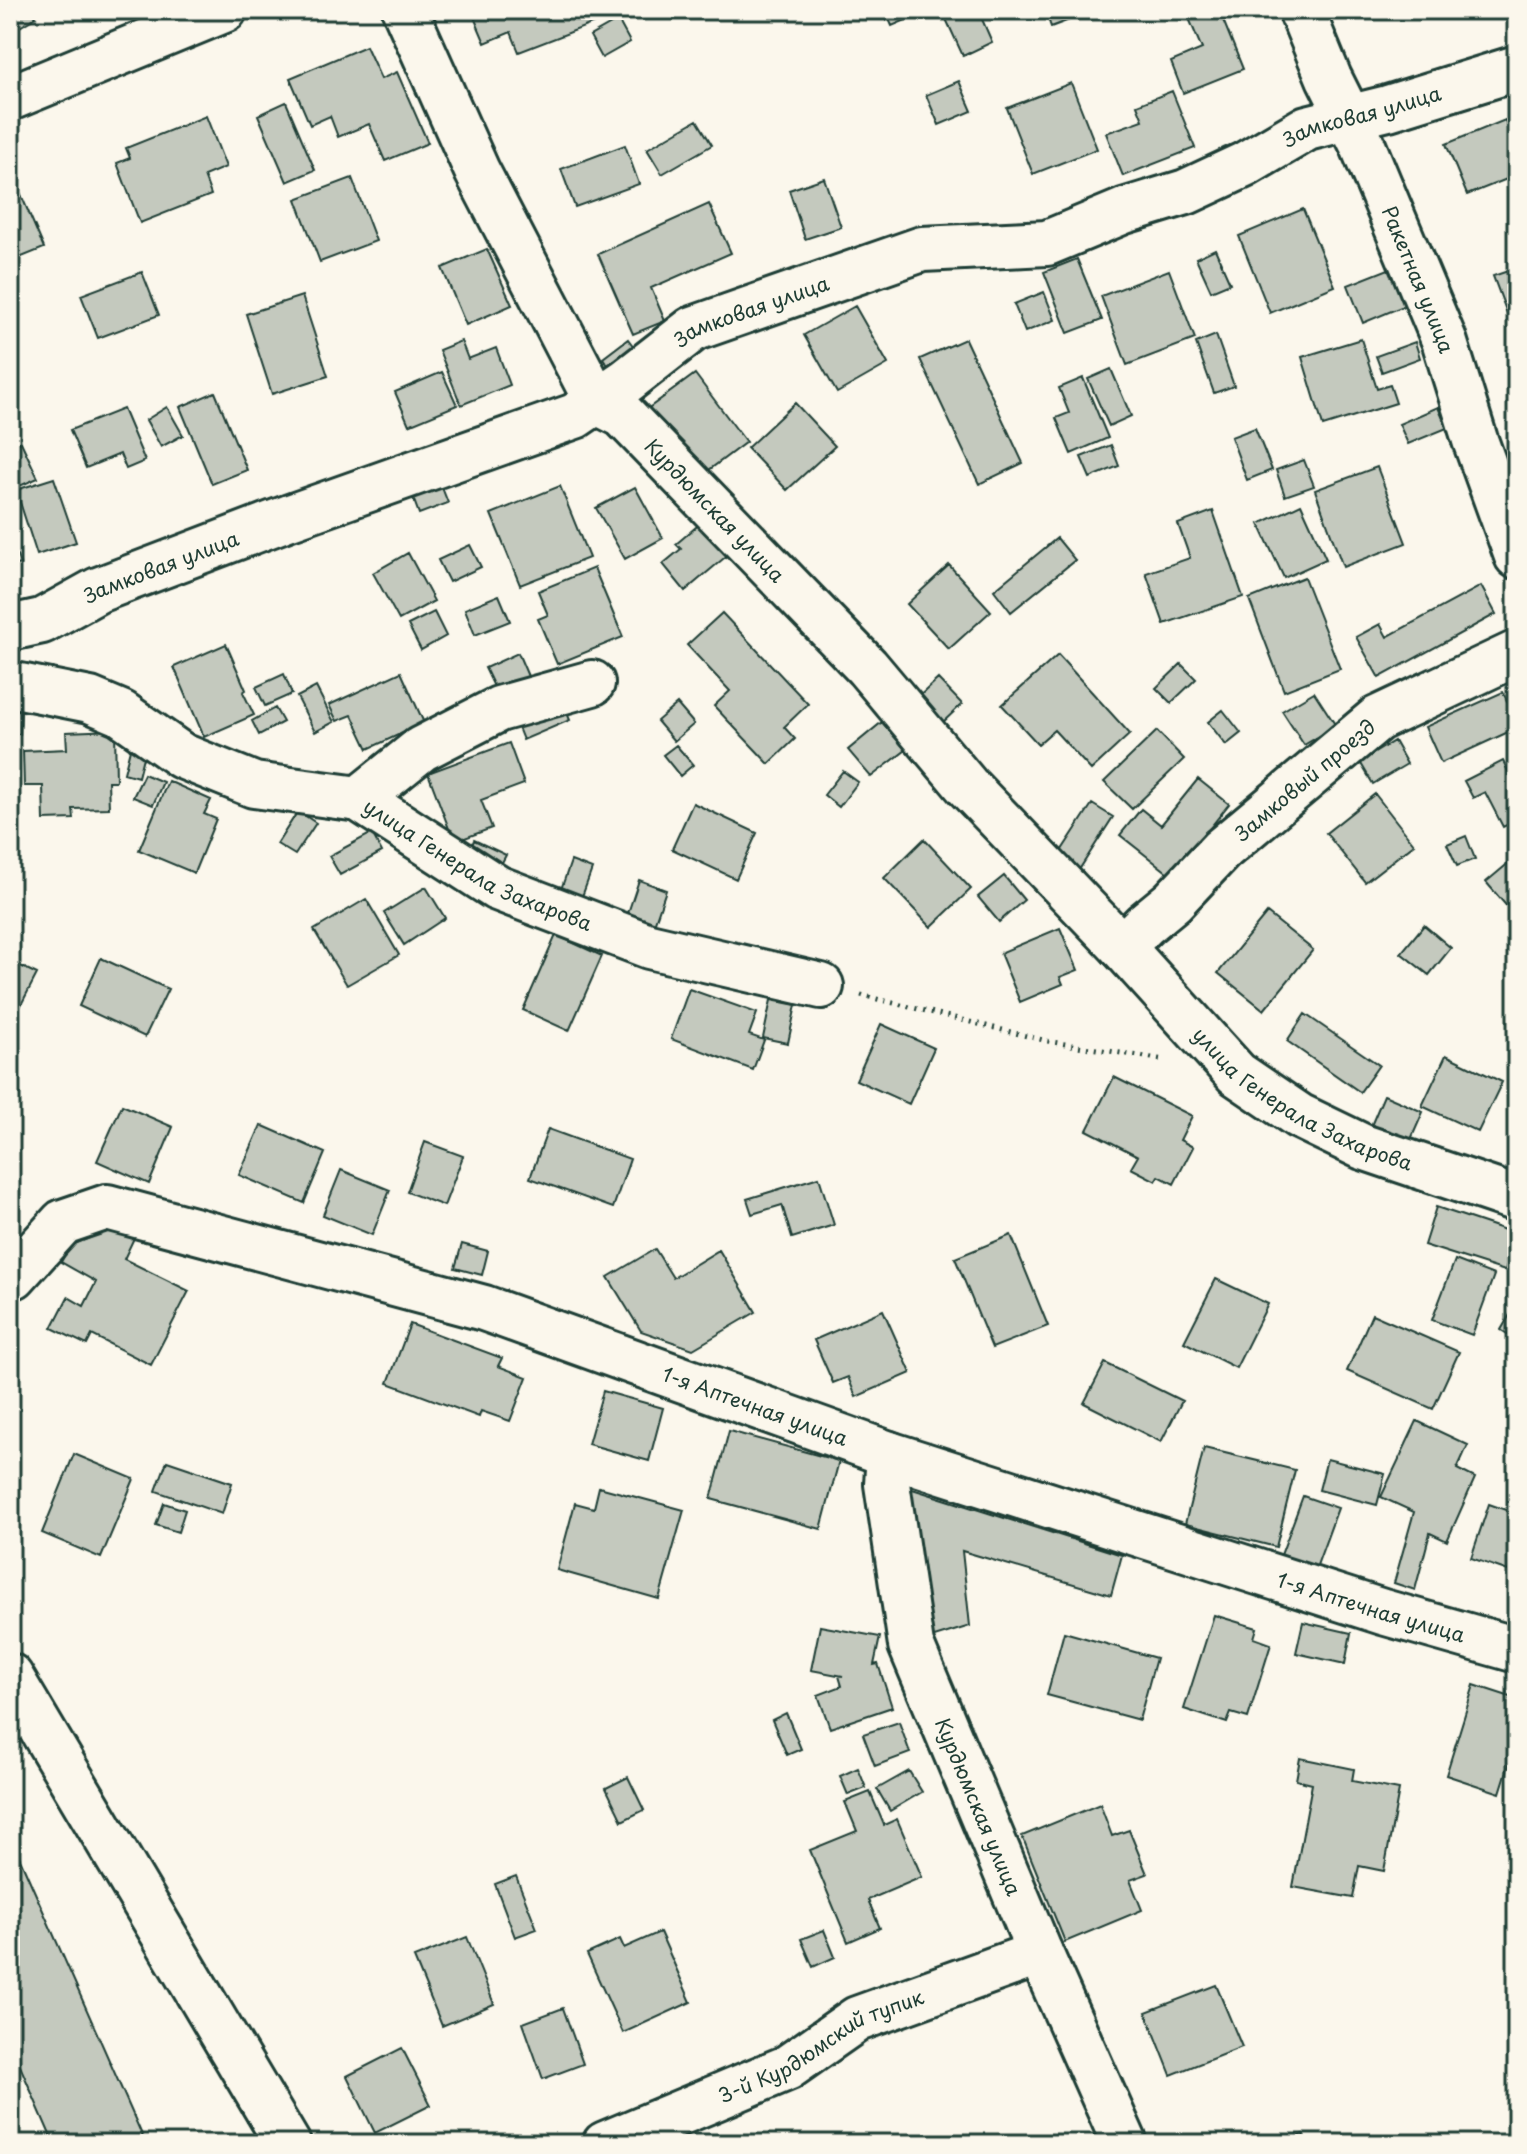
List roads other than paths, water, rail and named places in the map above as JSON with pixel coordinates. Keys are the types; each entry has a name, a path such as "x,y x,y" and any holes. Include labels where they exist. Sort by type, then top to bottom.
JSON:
{"street":[{"path":"10,98 159,22 224,10"},
{"path":"405,10 477,171 597,402"},
{"name":"Ракетная улица","path":"1301,10 1444,340 1475,440 1517,556"},
{"name":"Замковая улица","path":"10,628 42,621 98,590 290,517 575,416 693,329 922,249 1047,243 1124,211 1186,192 1244,165 1307,128 1388,108 1517,68"},
{"name":"Курдюмская улица","path":"597,402 623,415 867,667 967,786 1122,947"},
{"name":"Замковый проезд","path":"1122,947 1173,901 1221,850 1377,719 1517,653"},
{"path":"359,799 421,749 499,709 592,683"},
{"name":"улица Генерала Захарова","path":"10,684 90,700 121,713 182,756 254,785 359,799 497,888 649,946 821,986"},
{"name":"улица Генерала Захарова","path":"1122,947 1237,1074 1299,1116 1363,1147 1517,1199"},
{"name":"1-я Аптечная улица","path":"10,1277 63,1222 107,1207 484,1308 889,1454 1383,1612 1517,1650"},
{"name":"Курдюмская улица","path":"889,1454 887,1484 911,1645 1040,1953 1125,2144"},
{"path":"10,1676 288,2144"},
{"name":"3-й Курдюмский тупик","path":"605,2144 787,2068 857,2019 1040,1953"}]}
